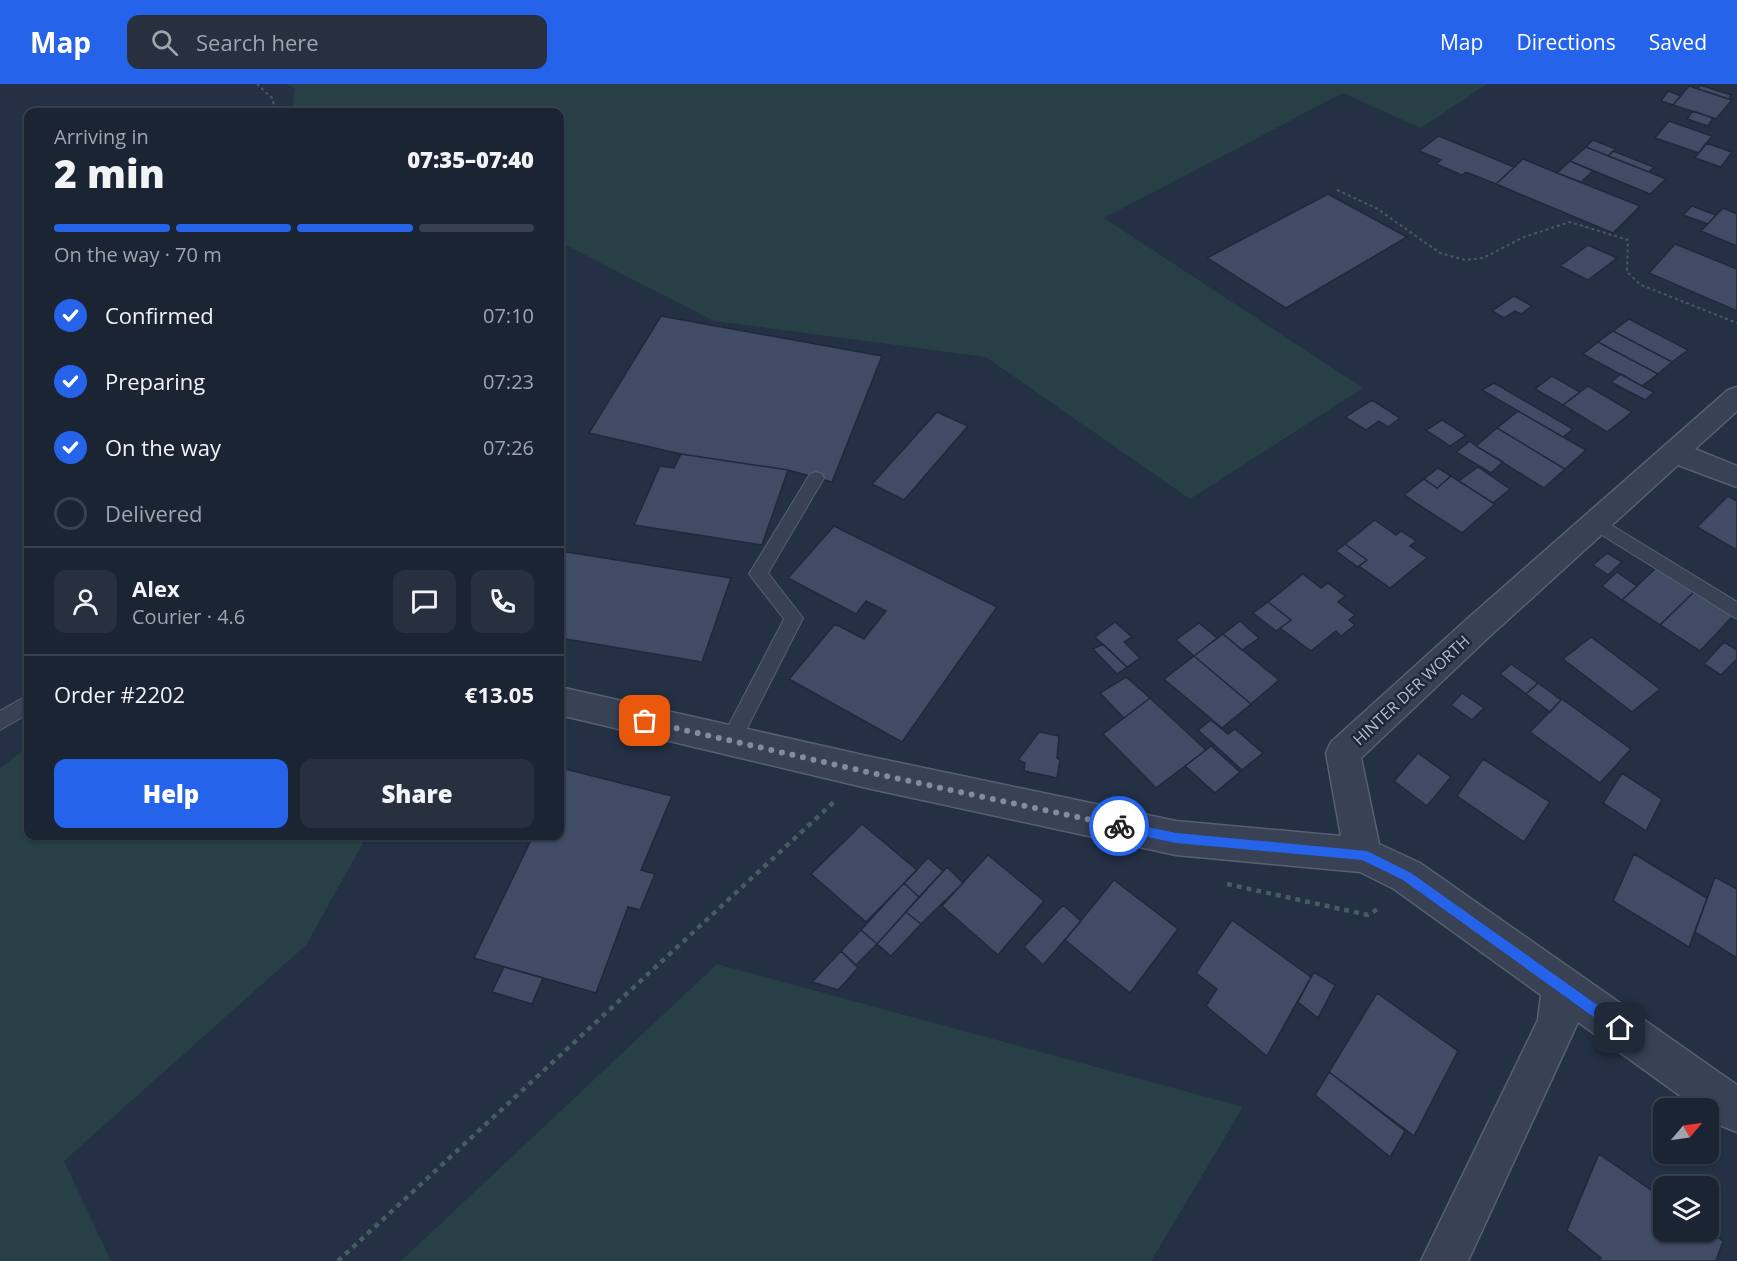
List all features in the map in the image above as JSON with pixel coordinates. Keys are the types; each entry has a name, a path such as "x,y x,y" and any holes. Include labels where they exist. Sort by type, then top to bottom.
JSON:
{"street":[{"name":"HINTER DER WORTH","path":"1363,855 1343,753 1595,522 1737,396"},
{"path":"1674,452 1737,477"},
{"path":"564,702 867,772 1176,838 1363,855 1407,876 1737,1111"},
{"path":"1444,1261 1558,1023 1562,987"}],"lane":[{"path":"731,740 794,618 759,574 816,478"},
{"path":"1595,522 1737,611"},
{"path":"0,721 24,706"}],"path":[{"path":"257,84 272,98 275,108"},
{"path":"1337,190 1376,208 1440,253 1465,260 1483,258 1524,237 1570,222 1628,240 1627,272 1641,285 1737,323"},
{"path":"338,1261 867,772"},
{"path":"1224,883 1368,915 1392,900 1407,876"}],"green space":[{"path":"286,84 1487,84 1421,128 1343,93 1104,218 1363,388 1190,499 986,357 714,321 564,244 564,108 292,108 295,88"},
{"path":"24,750 24,840 365,840 306,945 64,1161 111,1261 0,1261 0,768"},
{"path":"717,964 1243,1107 1151,1261 401,1261"}],"building":[{"path":"1700,85 1731,95 1729,99 1698,89"},
{"path":"1689,86 1732,100 1716,119 1673,105"},
{"path":"1668,91 1681,96 1673,105 1661,101"},
{"path":"1693,111 1713,118 1708,126 1687,119"},
{"path":"1669,121 1712,136 1699,153 1655,138"},
{"path":"1439,136 1514,167 1496,184 1466,172 1462,175 1436,164 1441,160 1419,151"},
{"path":"1593,140 1616,149 1608,156 1586,147"},
{"path":"1706,143 1732,152 1721,167 1695,158"},
{"path":"1586,147 1666,179 1650,194 1570,161"},
{"path":"1613,151 1654,167 1649,172 1608,156"},
{"path":"1523,159 1640,206 1613,233 1496,184"},
{"path":"1570,161 1593,171 1581,182 1557,173"},
{"path":"1328,194 1407,237 1286,308 1207,258"},
{"path":"1692,206 1716,215 1708,224 1683,215"},
{"path":"1723,208 1737,214 1737,246 1701,231"},
{"path":"1675,244 1737,269 1737,311 1649,273"},
{"path":"1588,245 1617,258 1588,280 1560,266"},
{"path":"1514,296 1532,306 1521,314 1515,311 1504,318 1492,311"},
{"path":"661,316 882,356 832,482 788,470 681,454 589,433"},
{"path":"1629,319 1688,350 1672,362 1613,331"},
{"path":"1613,331 1672,362 1658,374 1598,342"},
{"path":"1598,342 1658,374 1642,386 1583,354"},
{"path":"1621,374 1654,392 1645,400 1611,382"},
{"path":"1552,376 1580,392 1563,405 1535,389"},
{"path":"1494,383 1573,429 1563,437 1482,390"},
{"path":"1588,386 1632,412 1607,432 1563,405"},
{"path":"1372,400 1400,418 1388,427 1379,421 1366,430 1345,417"},
{"path":"1518,411 1586,450 1565,469 1497,428"},
{"path":"937,412 968,426 904,500 872,484"},
{"path":"1442,420 1466,435 1450,446 1426,430"},
{"path":"1497,428 1565,469 1544,488 1476,446"},
{"path":"1470,441 1503,462 1491,473 1456,452"},
{"path":"681,454 788,470 762,545 634,525 660,466 674,468"},
{"path":"1478,467 1510,489 1493,503 1459,481"},
{"path":"1438,468 1451,476 1437,488 1424,479"},
{"path":"1451,476 1495,504 1462,533 1404,495 1424,479 1437,488"},
{"path":"1728,496 1737,501 1737,550 1697,527"},
{"path":"1375,520 1396,535 1401,531 1416,541 1410,546 1427,558 1390,588 1359,566 1367,560 1345,544"},
{"path":"834,526 997,607 902,742 789,679 835,624 864,639 886,611 866,601 856,614 788,578"},
{"path":"1345,544 1367,560 1358,567 1336,551"},
{"path":"564,552 731,578 702,662 564,639"},
{"path":"1607,553 1622,562 1608,575 1593,565"},
{"path":"1657,567 1695,591 1660,625 1622,600"},
{"path":"1617,572 1637,586 1622,600 1602,586"},
{"path":"1303,574 1321,588 1328,583 1345,596 1338,602 1355,615 1349,620 1355,625 1341,636 1336,631 1311,651 1280,628 1291,620 1268,602"},
{"path":"1695,591 1733,616 1700,651 1660,625"},
{"path":"1268,602 1291,620 1276,631 1253,613"},
{"path":"1240,621 1259,638 1242,650 1223,634"},
{"path":"1115,622 1132,637 1124,642 1140,658 1127,667 1095,637"},
{"path":"1199,623 1217,638 1194,656 1176,640"},
{"path":"1223,634 1279,680 1251,704 1194,656"},
{"path":"1591,637 1660,689 1632,712 1563,659"},
{"path":"1724,642 1737,650 1737,659 1721,675 1704,664"},
{"path":"1103,644 1127,667 1117,674 1093,649"},
{"path":"1194,656 1251,704 1222,728 1164,679"},
{"path":"1511,664 1538,683 1526,694 1500,674"},
{"path":"1126,677 1150,698 1124,718 1100,693"},
{"path":"1538,683 1561,700 1550,712 1526,694"},
{"path":"1462,693 1484,708 1472,720 1451,705"},
{"path":"1150,698 1206,750 1156,788 1103,734"},
{"path":"1562,699 1631,749 1600,783 1530,732"},
{"path":"1211,720 1228,734 1235,729 1263,753 1242,770 1198,730"},
{"path":"1039,732 1059,736 1057,758 1060,760 1057,778 1024,771 1025,763 1018,760"},
{"path":"1211,746 1240,772 1215,793 1185,766"},
{"path":"1418,753 1451,777 1427,806 1394,781"},
{"path":"1483,759 1550,802 1524,842 1457,796"},
{"path":"565,769 672,796 641,870 655,874 640,910 628,907 596,993 474,958 531,840 564,840"},
{"path":"1622,773 1662,799 1646,831 1603,803"},
{"path":"862,824 917,870 866,922 811,874"},
{"path":"1634,854 1707,898 1689,947 1613,901"},
{"path":"988,855 1044,901 998,955 942,906"},
{"path":"928,858 943,871 919,897 904,883"},
{"path":"947,867 963,883 921,924 906,912"},
{"path":"1715,877 1737,889 1737,958 1695,932"},
{"path":"1114,880 1178,929 1130,993 1065,940"},
{"path":"904,883 919,897 877,944 861,930"},
{"path":"1063,905 1081,921 1043,965 1024,947"},
{"path":"906,912 921,924 891,956 877,944"},
{"path":"1232,920 1311,977 1267,1056 1206,1006 1217,989 1196,973"},
{"path":"861,930 877,944 856,965 841,951"},
{"path":"841,951 858,968 838,990 812,982"},
{"path":"504,967 543,978 532,1004 492,992"},
{"path":"1314,972 1335,985 1318,1018 1298,1002"},
{"path":"1377,993 1458,1051 1414,1136 1329,1072"},
{"path":"1329,1072 1405,1131 1390,1157 1315,1095"},
{"path":"1599,1154 1653,1191 1653,1242 1719,1242 1719,1238 1723,1241 1716,1261 1599,1261 1601,1258 1567,1230"}],"way so far":[{"path":"645,721 1119,826"}],"route":[{"path":"1119,826 1176,838 1363,855 1407,876 1620,1028"}]}
